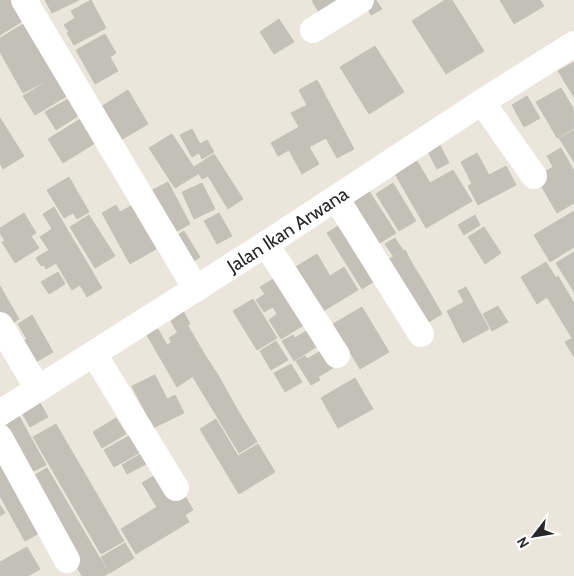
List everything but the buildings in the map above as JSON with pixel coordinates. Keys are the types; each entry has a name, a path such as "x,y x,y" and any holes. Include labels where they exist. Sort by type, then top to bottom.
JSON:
{"street":[{"path":"24,0 196,289"},
{"path":"312,30 361,0"},
{"name":"Jalan Ikan Arwana","path":"0,413 266,244 574,44"},
{"path":"482,102 534,176"},
{"path":"336,198 421,334"},
{"path":"266,244 337,355"},
{"path":"0,325 38,389"},
{"path":"94,354 176,488"},
{"path":"0,438 67,560"}]}
